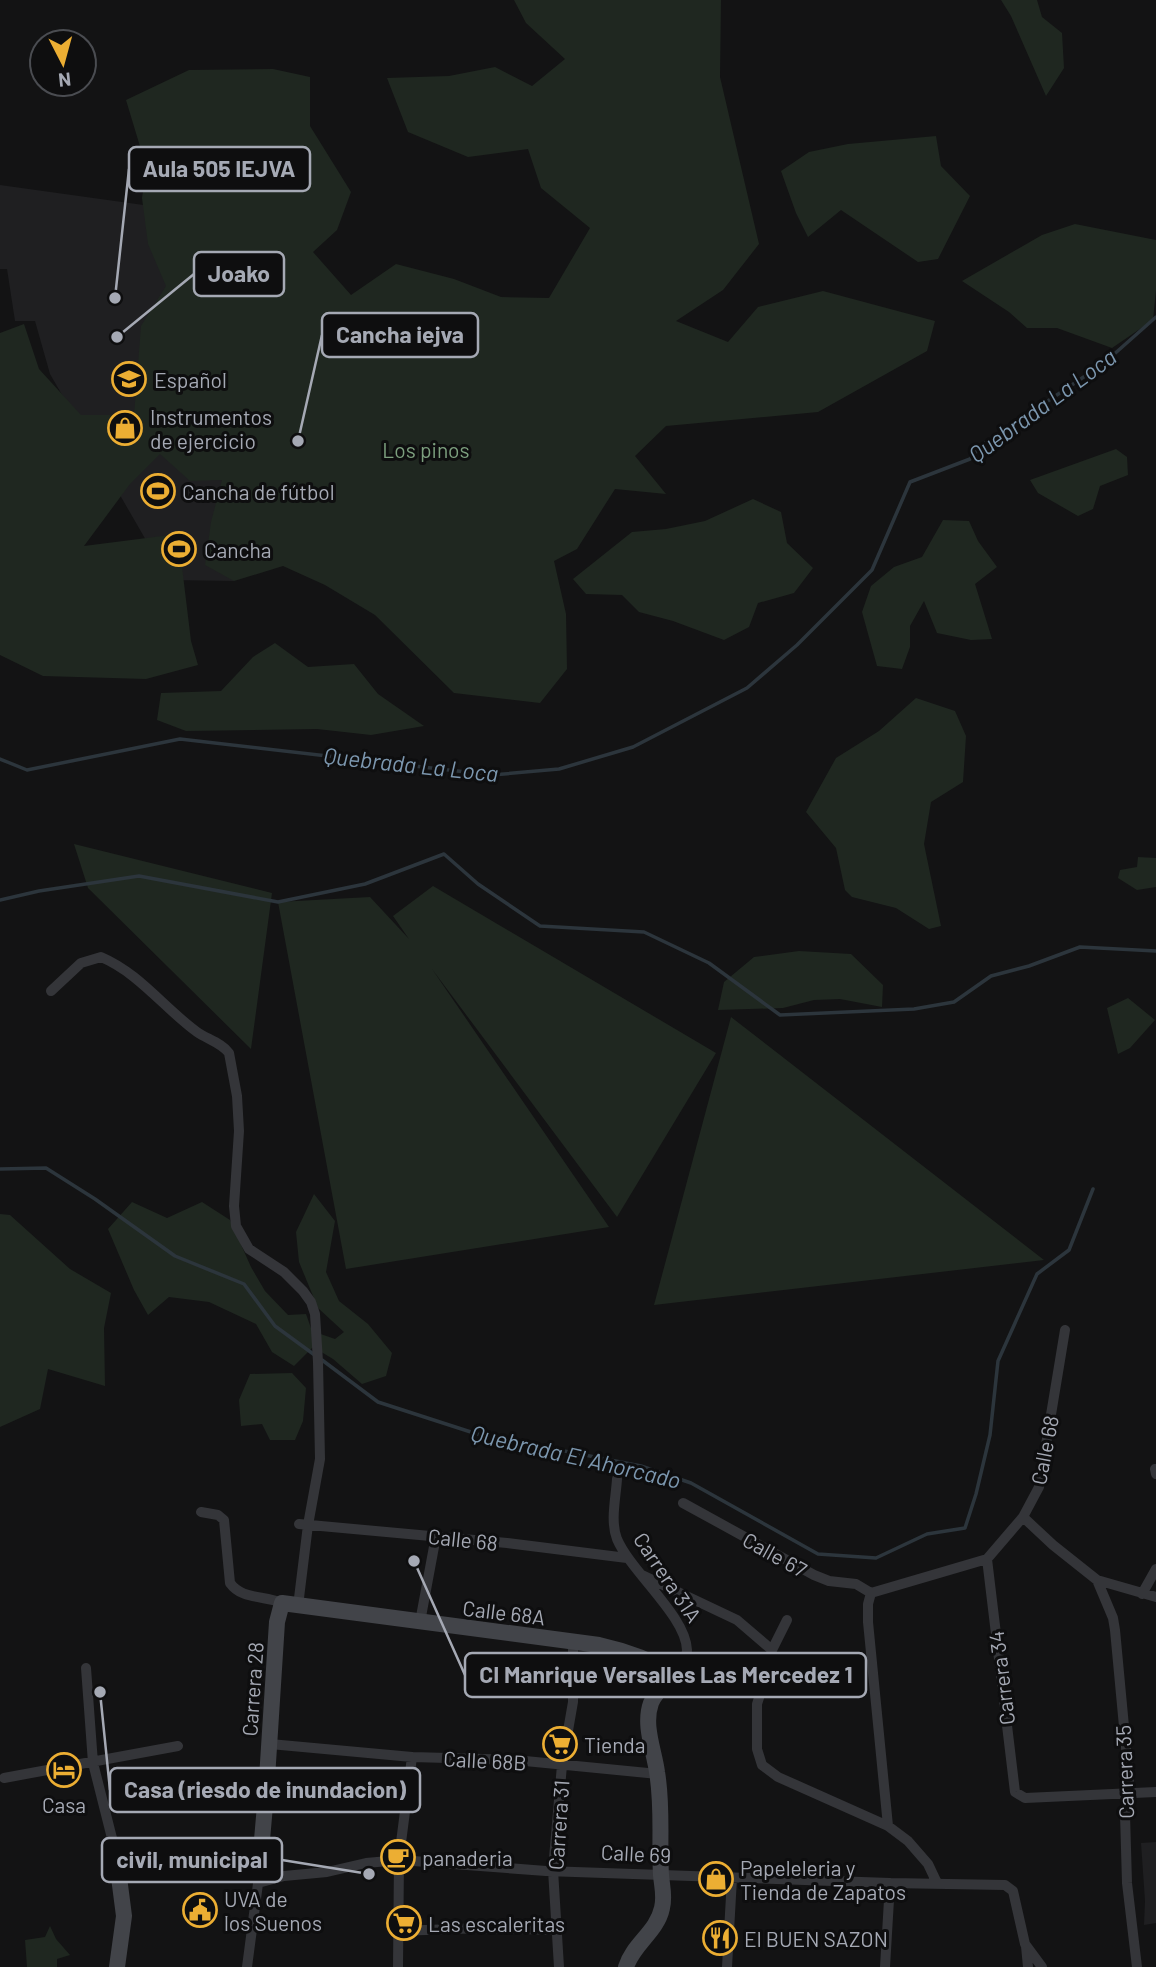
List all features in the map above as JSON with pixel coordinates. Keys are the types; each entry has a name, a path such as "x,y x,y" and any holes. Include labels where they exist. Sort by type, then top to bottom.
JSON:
{"street":[{"path":"51,991 81,963 101,957 117,964 185,1024 225,1047 229,1053 237,1096 239,1131 234,1206 236,1226 248,1249 284,1272 311,1302 315,1314 320,1459 303,1525 298,1606"},
{"name":"Calle 68","path":"987,1559 1023,1517 1039,1486 1065,1331"},
{"name":"Carrera 31A","path":"617,1479 614,1521 616,1536 627,1558 674,1619 685,1639 687,1652 675,1674 657,1692 649,1714 658,1774 664,1895 657,1923 626,1967"},
{"name":"Calle 67","path":"683,1503 814,1575 829,1581 856,1584 871,1593"},
{"name":"Calle 68A","path":"201,1512 218,1515 224,1520 230,1583 235,1590 255,1598 298,1606 599,1644 654,1662 675,1674"},
{"path":"1023,1517 1097,1580 1156,1597"},
{"name":"Calle 68","path":"303,1525 436,1536 627,1558"},
{"path":"420,1622 436,1536"},
{"path":"888,1826 868,1622 871,1593 987,1559"},
{"name":"Carrera 34","path":"987,1559 1014,1788 1018,1795 1025,1798 1126,1794"},
{"path":"1142,1594 1156,1569"},
{"path":"640,1575 737,1620 772,1650"},
{"name":"Carrera 35","path":"1097,1580 1113,1618 1115,1630 1129,1780 1126,1794 1127,1882 1137,1967"},
{"name":"Carrera 28","path":"247,1967 270,1744 277,1622 282,1603"},
{"path":"787,1620 772,1650 757,1704 757,1749 762,1765 778,1777 888,1826 908,1841 928,1864 937,1883"},
{"name":"Carrera 31","path":"559,1967 553,1870 562,1765 573,1702 573,1642"},
{"path":"86,1668 93,1763 116,1854 124,1916 117,1967"},
{"name":"Calle 68B","path":"270,1744 412,1757 515,1760 658,1774"},
{"path":"4,1778 178,1746"},
{"path":"398,1967 399,1860 412,1757"},
{"path":"1126,1794 1156,1792"},
{"name":"Calle 69","path":"116,1854 258,1878 327,1872 366,1863 399,1860 732,1878 1005,1885 1013,1891 1026,1944"},
{"path":"727,1967 732,1878"},
{"path":"885,1967 890,1883"},
{"path":"397,1931 482,1928 558,1930"},
{"path":"1026,1944 1028,1967"},
{"path":"1026,1944 1042,1967"}],"shaded area":[{"path":"0,185 165,208 203,306 234,581 169,580 50,374 35,321 15,321 7,269 0,269"},
{"path":"1156,1842 1156,1923 1144,1925 1141,1843"}],"green space":[{"name":"Los pinos","path":"514,0 721,0 720,77 759,244 723,290 676,321 728,342 758,307 823,291 935,321 927,351 818,412 666,426 635,456 666,494 615,489 577,549 554,561 566,614 567,669 540,703 454,693 375,615 325,585 283,566 234,581 205,565 211,522 222,480 190,481 160,454 130,484 84,546 178,534 191,641 198,665 146,679 43,676 0,655 0,333 24,324 39,369 81,415 134,415 141,326 166,286 148,244 142,198 145,178 142,153 126,100 189,70 273,69 310,77 310,126 351,192 337,230 313,252 351,295 396,264 454,279 501,297 549,298 590,228 541,188 528,149 468,157 408,132 387,78 449,76 495,67 532,86 565,59 526,23"},
{"path":"1001,0 1037,0 1042,17 1062,33 1064,68 1046,96 1011,16"},
{"path":"936,136 941,166 970,196 938,259 918,262 841,210 808,237 781,171 809,152 848,144"},
{"path":"1075,224 1156,240 1153,320 1112,348 1057,328 1027,328 1009,312 962,281 1042,235"},
{"path":"1116,449 1127,457 1128,475 1100,486 1093,509 1078,516 1038,493 1030,480"},
{"path":"753,499 781,512 787,543 813,568 794,593 758,603 749,627 724,640 639,612 622,595 586,594 573,579 632,532 705,521"},
{"path":"943,520 969,521 978,541 997,567 975,584 992,639 971,640 937,633 924,601 910,626 910,647 902,669 877,666 862,612 871,586 894,567 922,557"},
{"path":"275,643 308,667 354,664 378,694 424,726 371,735 317,729 186,731 157,720 161,693 221,691 253,657"},
{"path":"916,698 955,711 966,736 963,782 931,802 924,844 941,926 929,929 896,908 852,897 845,890 836,848 806,812 836,758 879,731"},
{"path":"74,844 272,893 251,1049 88,888"},
{"path":"1138,857 1156,858 1156,887 1137,890 1118,878 1120,870 1137,867"},
{"path":"433,886 716,1053 617,1217 432,969 609,1227 346,1269 278,902 370,897 409,939 393,916"},
{"path":"799,951 851,954 883,985 882,1007 840,999 814,1000 783,1008 718,1010 724,982 754,957"},
{"path":"1128,998 1155,1020 1130,1048 1118,1054 1107,1008"},
{"path":"731,1017 1044,1260 654,1305"},
{"path":"314,1194 335,1221 326,1272 339,1301 368,1324 392,1353 386,1376 362,1384 333,1359 313,1347 294,1366 272,1352 256,1324 209,1302 169,1297 148,1315 134,1290 108,1229 132,1202 167,1218 202,1202 230,1220 265,1291 288,1315 306,1314 312,1331 335,1339 344,1332 318,1308 299,1262 296,1232"},
{"path":"0,1214 10,1215 70,1269 111,1293 104,1328 105,1386 48,1369 40,1409 0,1427"},
{"path":"292,1373 306,1388 303,1421 295,1440 270,1440 262,1424 241,1426 239,1400 250,1374"},
{"path":"50,1926 56,1939 70,1955 57,1959 57,1967 27,1967 25,1940 45,1937"}],"waterway":[{"name":"Quebrada La Loca","path":"0,759 27,770 180,739 492,775 559,769 633,747 747,688 797,645 872,570 910,482 970,459 981,446 1103,364 1156,317"},
{"path":"0,900 39,891 139,876 278,902 365,884 444,854 478,884 540,926 644,932 709,963 780,1015 914,1009 954,1002 991,976 1029,966 1080,947 1156,951"},
{"name":"Quebrada El Ahorcado","path":"0,1169 46,1168 175,1256 244,1284 275,1326 316,1356"},
{"name":"Quebrada El Ahorcado","path":"322,1360 378,1402 477,1434 641,1466 691,1483 818,1554 876,1558 927,1534 965,1528 990,1435 998,1361 1037,1274 1069,1250 1093,1189"}],"place":[{"name":"Aula 505 IEJVA","path":"115,298"},
{"name":"Joako","path":"117,337"},
{"name":"Español","path":"129,379"},
{"name":"Instrumentos de ejercicio","path":"125,428"},
{"name":"Cancha iejva","path":"298,441"},
{"name":"Cancha de fútbol","path":"158,491"},
{"name":"Cancha","path":"179,549"},
{"name":"CI Manrique Versalles Las Mercedez 1","path":"414,1561"},
{"name":"Casa (riesdo de inundacion)","path":"100,1692"},
{"name":"Tienda","path":"560,1744"},
{"name":"Casa","path":"64,1770"},
{"name":"panaderia","path":"398,1857"},
{"name":"civil, municipal","path":"369,1874"},
{"name":"Papeleleria y Tienda de Zapatos","path":"716,1879"},
{"name":"UVA de los Suenos","path":"200,1910"},
{"name":"Las escaleritas","path":"404,1923"},
{"name":"El BUEN SAZON","path":"720,1938"}]}
